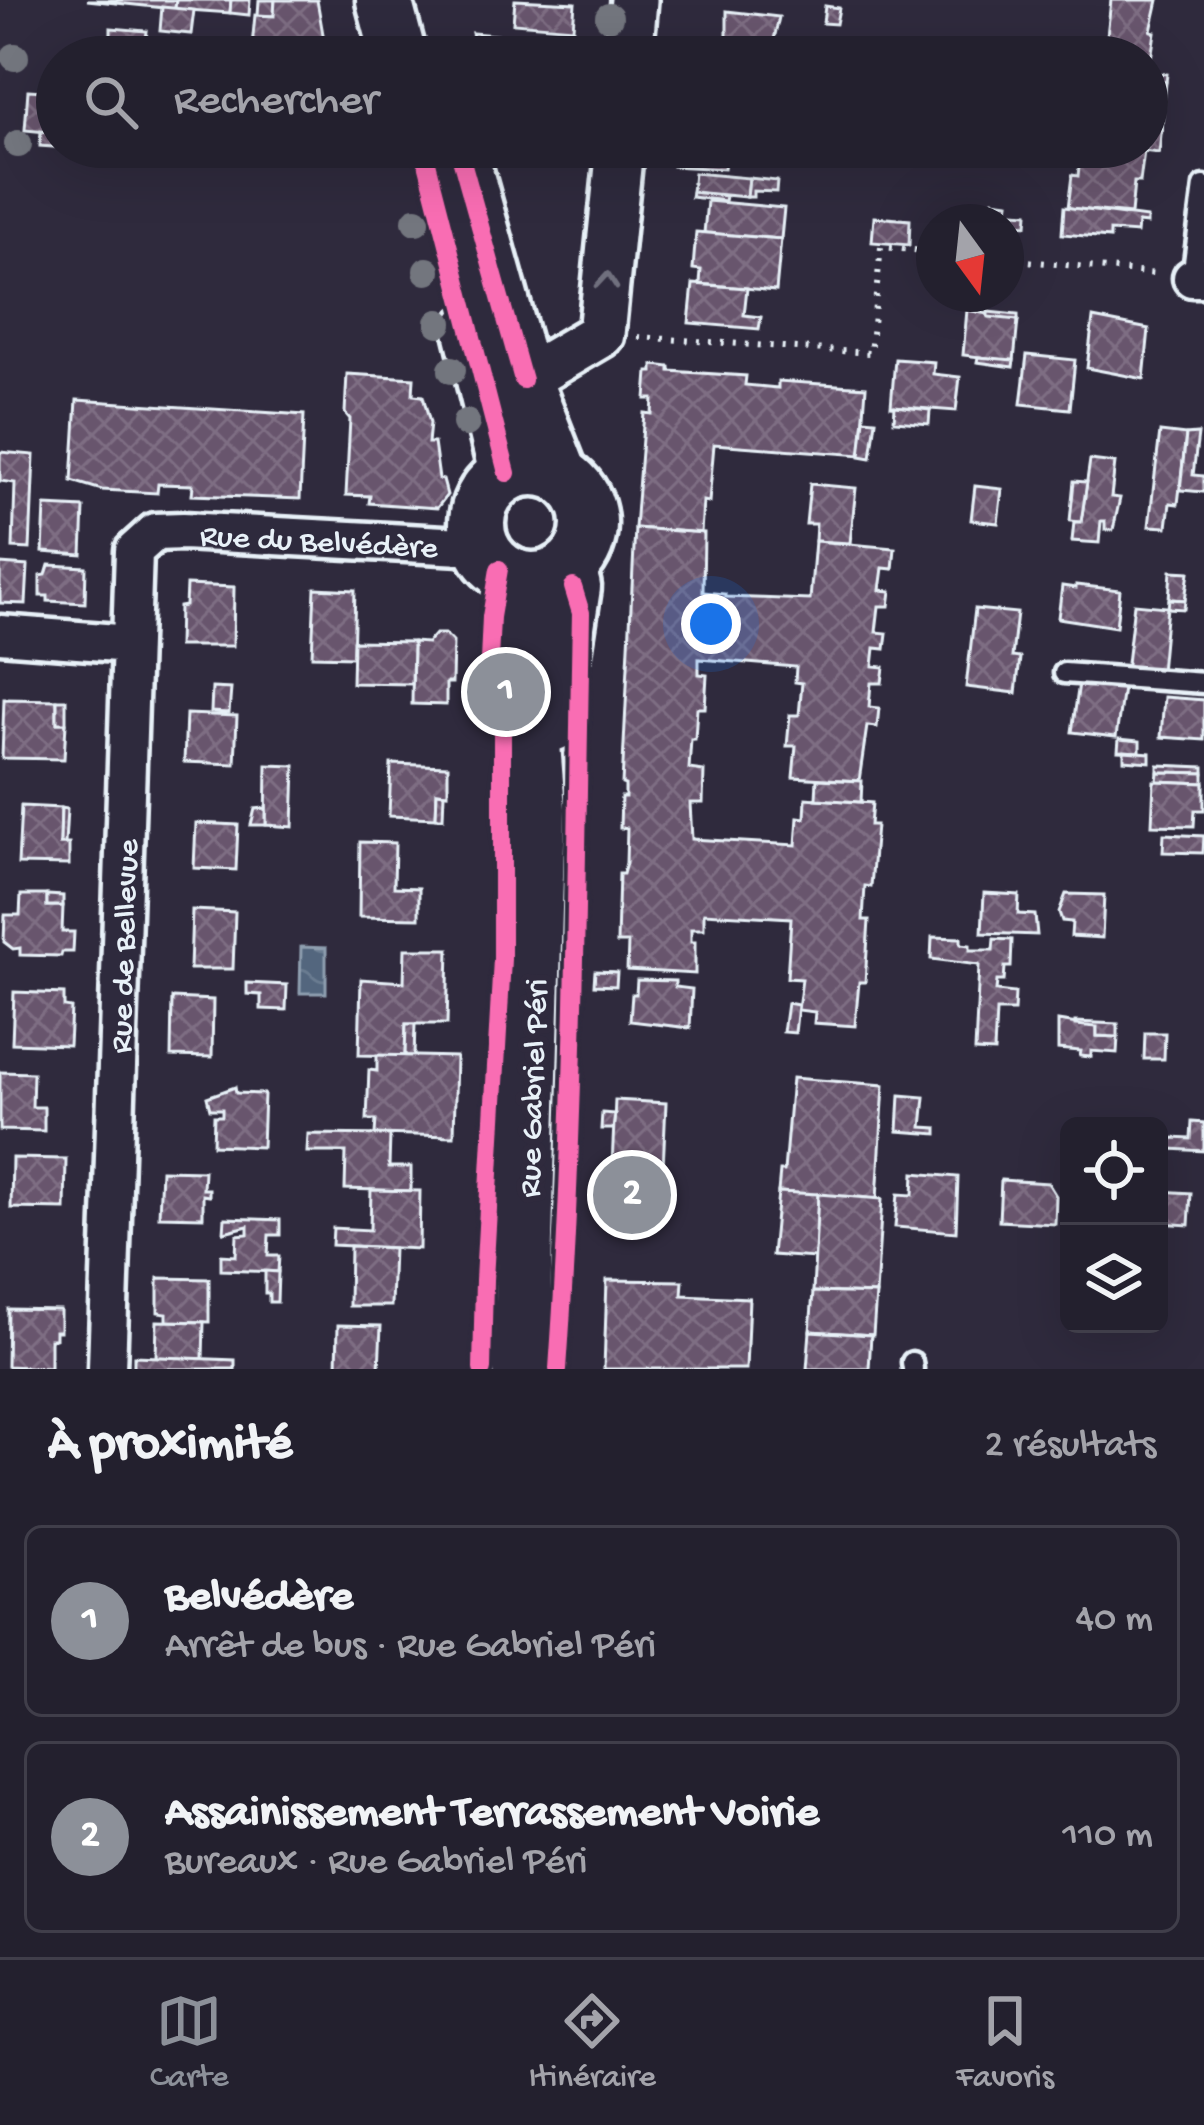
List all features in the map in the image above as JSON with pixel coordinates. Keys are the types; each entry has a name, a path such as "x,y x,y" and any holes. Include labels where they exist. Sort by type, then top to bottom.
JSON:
{"main road":[{"path":"384,0 393,36"},
{"path":"420,0 429,36"},
{"path":"430,168 534,474"},
{"path":"464,168 523,380 534,474"},
{"path":"534,474 575,487 585,503 589,524 586,544 568,568 536,580 497,562 477,532 481,502 491,485 534,474"},
{"name":"Rue Gabriel Péri","path":"497,562 523,615 538,809 521,1368"},
{"name":"Rue Gabriel Péri","path":"538,809 573,587 568,568"}],"street":[{"path":"631,36 634,0"},
{"path":"523,380 601,334 618,168"},
{"name":"Rue du Belvédère","path":"154,532 497,562"},
{"name":"Rue de Bellevue","path":"106,1369 134,551 154,532"},
{"path":"0,634 130,644"}],"lane":[{"path":"1198,278 1204,186"},
{"path":"1064,673 1204,683"}],"path":[{"path":"601,334 870,353 881,247 916,250"},
{"path":"1024,262 1198,278"}],"water":[{"path":"301,947 326,948 326,993 300,993"}],"building":[{"path":"87,0 176,0 175,9"},
{"path":"176,0 231,0 230,13 175,9"},
{"path":"231,0 250,0 249,15 230,13"},
{"path":"259,0 275,0 274,16 258,15"},
{"path":"275,0 317,0 323,36 253,36 255,15 274,16"},
{"path":"515,0 575,3 573,28 513,23"},
{"path":"1111,0 1158,0 1151,31 1154,36 1107,36"},
{"path":"825,6 839,8 836,24 823,23"},
{"path":"162,7 194,10 191,34 160,31"},
{"path":"727,11 779,17 775,36 727,36"},
{"path":"111,28 147,31 146,36 111,36"},
{"path":"28,90 36,91 36,131 25,130"},
{"path":"1079,168 1142,168 1140,182 1134,182 1131,214 1068,208 1072,175 1078,176"},
{"path":"694,173 749,178 747,197 692,192"},
{"path":"749,178 777,181 776,192 753,191 753,197 747,197"},
{"path":"692,192 726,196 725,201 691,197"},
{"path":"707,201 784,208 781,239 704,233"},
{"path":"1064,207 1147,218 1147,224 1138,223 1137,233 1110,231 1110,238 1062,234"},
{"path":"874,217 910,220 909,245 872,242"},
{"path":"696,232 781,239 776,291 700,284 701,270 693,269"},
{"path":"693,284 747,288 744,315 761,317 759,329 689,323"},
{"path":"967,312 1018,320 1014,361 963,355"},
{"path":"988,312 1018,315 1018,320 988,317"},
{"path":"1093,318 1149,329 1144,379 1087,368"},
{"path":"1027,355 1075,360 1070,409 1021,404"},
{"path":"978,357 1014,360 1013,367 977,362"},
{"path":"895,359 934,362 933,374 960,377 956,411 891,406"},
{"path":"653,365 670,367 670,371 746,376 745,385 778,388 778,381 866,387 861,455 714,444 701,533 635,528 644,413 652,414 653,399 646,399"},
{"path":"347,374 414,378 413,395 423,396 430,423 428,443 434,443 439,479 447,495 437,508 369,503 370,496 346,495"},
{"path":"77,400 304,415 300,499 192,495 193,485 158,484 157,493 102,490 72,481"},
{"path":"895,406 930,410 929,424 894,421"},
{"path":"864,419 876,420 871,458 860,456"},
{"path":"1160,432 1186,435 1178,504 1170,503 1167,527 1149,526"},
{"path":"1198,434 1193,475 1204,476 1204,492 1180,490 1186,435"},
{"path":"0,452 34,455 30,549 13,548 15,483 0,481"},
{"path":"1090,460 1115,463 1111,497 1120,498 1113,530 1105,530 1105,521 1101,521 1099,543 1072,541 1074,522 1081,522"},
{"path":"1074,481 1087,482 1081,522 1070,521"},
{"path":"810,484 856,488 850,543 815,541 816,524 806,524"},
{"path":"975,486 1002,489 998,523 971,520"},
{"path":"45,506 84,508 82,555 43,552"},
{"path":"635,528 704,533 703,592 725,597 810,600 815,541 895,548 893,569 883,568 880,590 891,591 889,606 879,606 876,632 887,633 885,649 875,648 873,666 884,667 882,683 871,683 869,707 879,708 877,727 867,726 859,781 793,777 796,746 787,746 790,715 799,715 802,683 795,682 796,667 699,659 699,674 707,675 705,708 697,708 695,739 691,739 689,769 704,771 703,803 690,803 692,839 796,845 798,817 805,818 806,798 872,803 870,825 876,825 871,887 865,886 863,920 869,920 865,982 859,982 855,1026 814,1023 815,1012 798,1010 802,979 787,978 791,918 704,913 704,929 691,929 695,974 627,970 628,943 617,943 619,874 626,863 627,828 620,828"},
{"path":"0,564 28,566 26,604 0,603"},
{"path":"49,565 86,567 85,603 48,601 48,596 40,596 40,576 46,575"},
{"path":"1171,571 1189,572 1185,600 1169,599"},
{"path":"186,585 234,587 233,646 178,646 179,607 185,606"},
{"path":"1062,586 1120,590 1116,627 1058,618"},
{"path":"315,588 355,590 353,657 312,656"},
{"path":"1169,599 1185,600 1184,609 1168,608"},
{"path":"1134,604 1167,607 1161,672 1126,672"},
{"path":"975,609 1017,613 1012,657 1020,658 1016,693 966,687"},
{"path":"435,634 445,634 453,642 446,705 412,704 413,642 427,643"},
{"path":"353,641 413,642 412,684 352,683"},
{"path":"1079,683 1123,688 1116,737 1072,732"},
{"path":"212,688 231,689 229,713 211,712"},
{"path":"1164,697 1204,700 1204,740 1161,737"},
{"path":"4,699 57,700 57,723 66,723 64,759 2,758"},
{"path":"57,700 66,700 66,723 57,723"},
{"path":"186,714 237,716 235,764 184,762"},
{"path":"1119,739 1140,741 1140,752 1118,751"},
{"path":"1124,751 1150,753 1150,762 1124,760"},
{"path":"391,764 448,766 448,793 437,792 436,818 389,816"},
{"path":"267,765 295,766 293,827 266,825"},
{"path":"1158,765 1204,767 1204,773 1158,772"},
{"path":"1158,772 1204,773 1204,783 1157,781"},
{"path":"817,779 862,781 861,802 816,799"},
{"path":"1154,781 1204,783 1204,810 1195,810 1194,826 1152,825"},
{"path":"437,792 444,793 443,818 436,818"},
{"path":"21,806 61,808 60,844 69,844 69,865 18,864"},
{"path":"61,808 67,809 65,844 60,844"},
{"path":"266,808 266,825 251,825 255,809"},
{"path":"196,823 238,825 236,870 194,868"},
{"path":"1164,834 1204,836 1203,853 1163,852"},
{"path":"360,842 395,843 394,887 419,888 419,918 359,917"},
{"path":"984,893 1019,895 1018,914 1035,915 1037,935 982,933"},
{"path":"1066,894 1104,895 1102,938 1071,936 1072,922 1062,921 1059,912"},
{"path":"21,895 47,895 47,906 63,906 62,932 74,932 73,952 20,955 20,948 4,942 5,915 20,915"},
{"path":"47,895 63,896 63,906 47,906"},
{"path":"192,910 235,912 233,969 190,969"},
{"path":"932,937 961,938 970,950 993,950 994,939 1012,940 1011,967 1005,967 1004,981 997,981 996,991 1015,993 1014,1011 996,1011 994,1052 975,1051 979,965 931,959"},
{"path":"405,949 449,949 447,1024 406,1024 405,1056 359,1055 361,979 404,982"},
{"path":"595,971 617,972 616,986 594,985"},
{"path":"637,980 675,981 675,987 692,989 690,1028 630,1021"},
{"path":"247,983 287,985 286,1010 261,1009 261,995 247,994"},
{"path":"14,992 64,994 64,1007 71,1008 69,1045 12,1043"},
{"path":"172,998 213,1000 212,1057 171,1056"},
{"path":"787,1003 798,1005 795,1033 783,1032"},
{"path":"1058,1021 1097,1027 1097,1036 1118,1037 1117,1053 1091,1051 1091,1057 1058,1049"},
{"path":"1075,1022 1118,1024 1118,1037 1097,1036 1097,1027"},
{"path":"406,1024 415,1024 414,1056 405,1056"},
{"path":"1145,1033 1165,1033 1164,1059 1144,1059"},
{"path":"377,1055 456,1057 454,1136 375,1134 376,1120 367,1120 369,1070 377,1071"},
{"path":"0,1072 33,1073 32,1107 44,1107 44,1131 0,1130"},
{"path":"792,1078 884,1085 877,1199 778,1192"},
{"path":"235,1087 236,1093 264,1094 262,1147 213,1145 214,1116 222,1116 222,1109 210,1109 207,1097"},
{"path":"900,1095 925,1097 922,1127 937,1128 937,1134 898,1131"},
{"path":"615,1100 666,1103 661,1212 610,1210"},
{"path":"602,1113 615,1114 613,1129 601,1129"},
{"path":"1192,1122 1204,1123 1204,1151 1171,1149 1172,1138 1191,1139"},
{"path":"308,1134 390,1135 389,1167 411,1167 411,1191 345,1189 346,1152 307,1152"},
{"path":"12,1158 66,1159 65,1209 11,1208"},
{"path":"161,1170 204,1171 203,1189 209,1189 209,1196 203,1195 203,1217 159,1216"},
{"path":"914,1173 958,1177 956,1232 895,1227 898,1194 913,1195"},
{"path":"599,1180 611,1180 610,1197 598,1196"},
{"path":"1001,1180 1048,1183 1056,1196 1055,1224 999,1221"},
{"path":"371,1190 420,1191 419,1249 332,1245 333,1228 370,1230"},
{"path":"778,1192 818,1194 815,1258 772,1255"},
{"path":"1168,1192 1191,1193 1189,1225 1168,1224"},
{"path":"818,1194 882,1199 876,1294 813,1292"},
{"path":"225,1218 280,1220 280,1235 269,1235 268,1256 279,1256 278,1272 221,1270 221,1255 236,1256 237,1235 248,1234 248,1226 224,1232"},
{"path":"350,1246 393,1248 391,1306 349,1306"},
{"path":"265,1271 278,1272 277,1302 269,1302 269,1293 265,1293"},
{"path":"158,1278 209,1279 209,1322 167,1321 167,1313 158,1312"},
{"path":"607,1280 683,1281 682,1295 749,1298 746,1369 604,1369"},
{"path":"813,1292 876,1294 873,1335 810,1331"},
{"path":"8,1309 60,1310 60,1331 50,1339 50,1368 7,1366"},
{"path":"157,1321 204,1322 203,1359 156,1357"},
{"path":"338,1325 381,1326 379,1369 337,1369"},
{"path":"810,1331 871,1335 869,1369 807,1369"},
{"path":"134,1356 235,1360 235,1369 134,1369"}],"cycle path":[{"path":"428,168 507,473"},
{"path":"464,168 523,380"},
{"path":"482,1369 502,959 502,729 487,705 491,617 499,569"},
{"path":"558,1369 576,896 581,613 573,587"}],"place":[{"name":"Belvédère","path":"506,692"},
{"name":"Assainissement Terrassement Voirie","path":"632,1195"}]}
